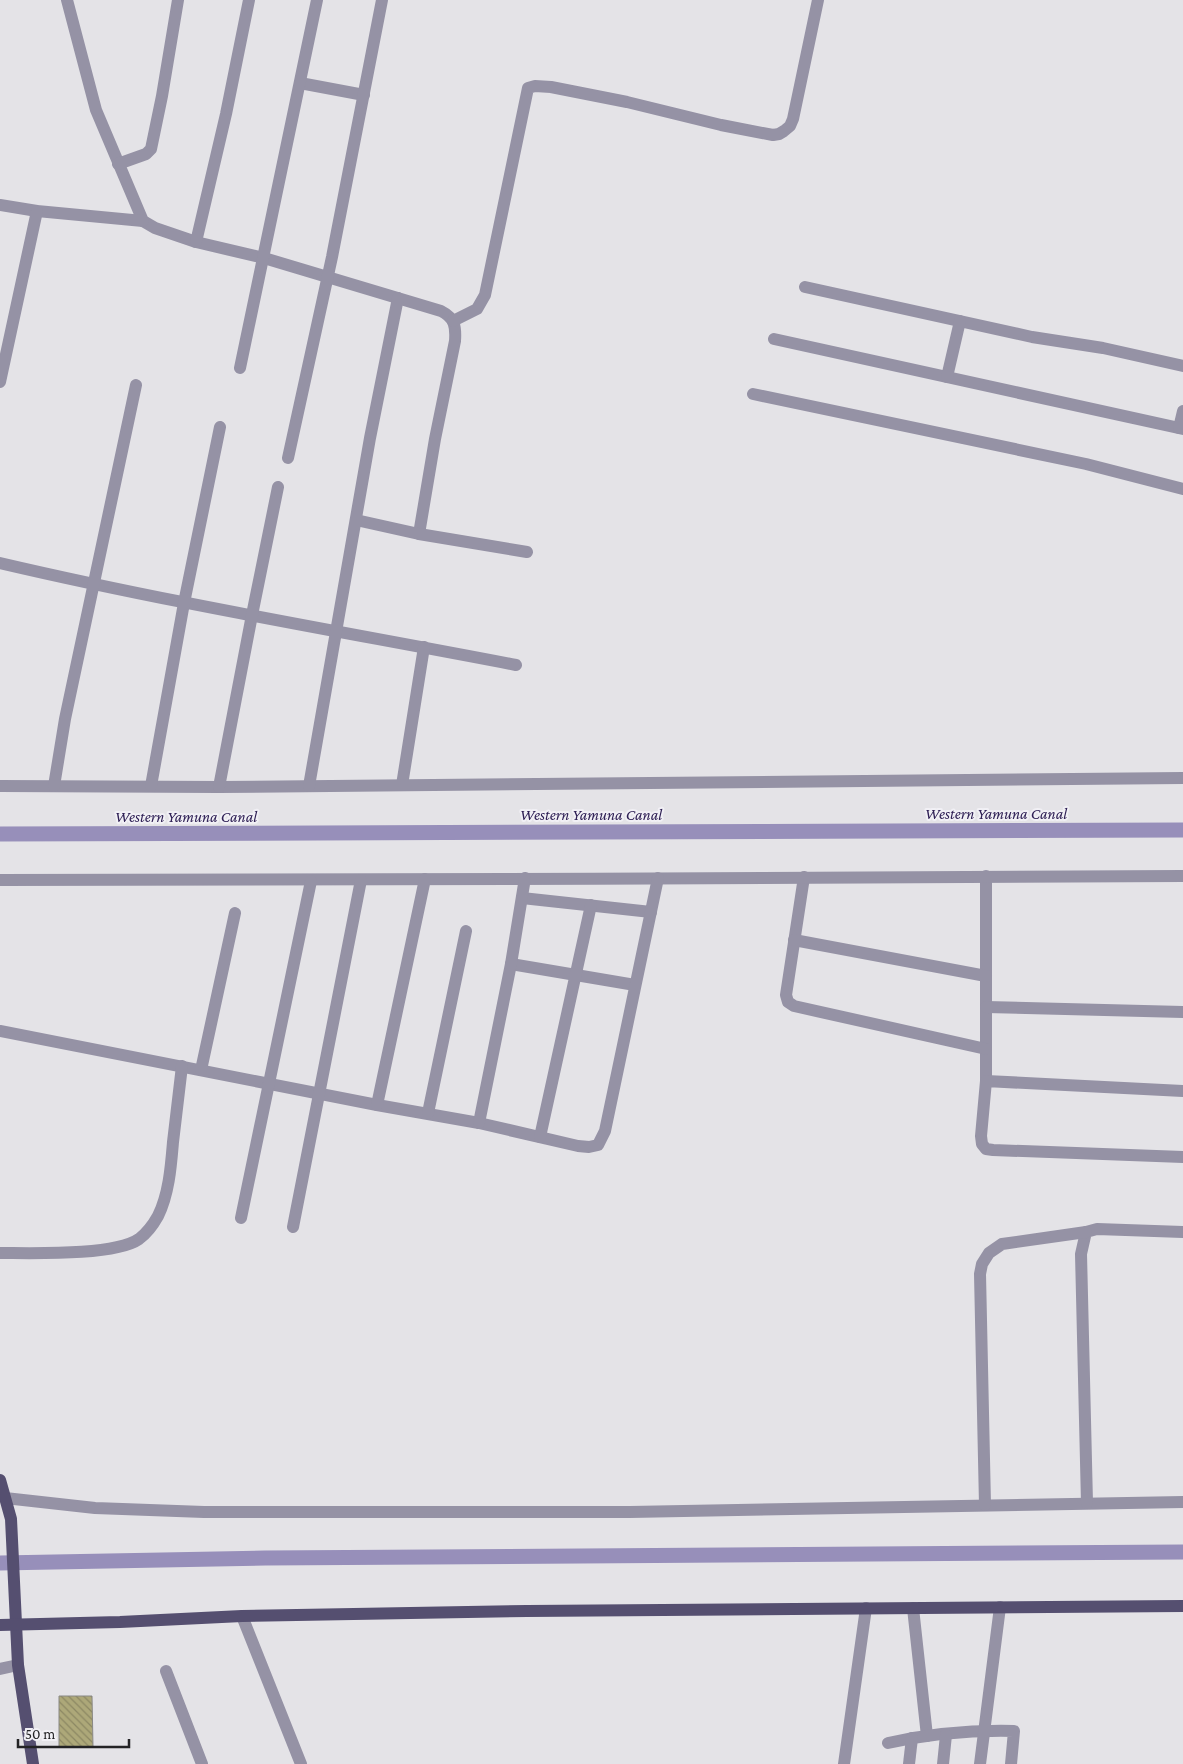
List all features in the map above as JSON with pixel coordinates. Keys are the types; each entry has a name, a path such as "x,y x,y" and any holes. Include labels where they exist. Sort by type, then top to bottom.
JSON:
{"main road":[{"path":"0,1480 6,1509 15,1599 18,1665 34,1764"},
{"path":"0,1624 16,1625 242,1616 527,1611 1183,1606"}],"street":[{"path":"67,0 96,110 144,221"},
{"path":"118,164 146,154 151,149 178,0"},
{"path":"196,242 226,114 249,0"},
{"path":"240,368 317,0"},
{"path":"288,458 327,277 382,0"},
{"path":"453,321 477,309 485,295 528,88 535,86 551,87 627,102 764,134 779,134 790,126 793,119 818,0"},
{"path":"300,83 364,95"},
{"path":"0,205 37,211 144,221 155,228 196,242 264,258 441,311 448,315 453,321 456,330 455,341 435,439 419,534"},
{"path":"0,382 37,211"},
{"path":"805,287 1032,337 1102,348 1183,366"},
{"path":"309,786 370,438 398,298"},
{"path":"947,377 960,321"},
{"path":"774,339 1181,428 1183,411"},
{"path":"54,786 65,719 136,385"},
{"path":"752,394 1086,464 1183,489"},
{"path":"151,786 184,603 220,427"},
{"path":"219,787 278,487"},
{"path":"356,520 419,534 527,552"},
{"path":"0,563 93,585 184,603 516,665"},
{"path":"402,785 424,647"},
{"path":"0,786 219,787 1183,778"},
{"path":"986,876 986,1081 981,1136 982,1144 986,1149 1183,1157"},
{"path":"0,880 1183,876"},
{"path":"804,877 786,995 788,1002 794,1006 986,1049"},
{"path":"479,1123 511,964 525,878"},
{"path":"0,1032 479,1123 589,1148 598,1146 605,1131 658,878"},
{"path":"378,1105 425,879"},
{"path":"241,1218 311,880"},
{"path":"294,1227 362,880"},
{"path":"522,898 651,912"},
{"path":"540,1137 591,905"},
{"path":"201,1070 235,913"},
{"path":"428,1113 466,930"},
{"path":"794,940 986,976"},
{"path":"511,964 635,985"},
{"path":"986,1007 1183,1012"},
{"path":"0,1253 77,1252 118,1246 137,1240 150,1229 159,1215 171,1165 182,1066"},
{"path":"986,1081 1183,1091"},
{"path":"985,1504 980,1274 982,1264 989,1252 1002,1244 1097,1229 1183,1232"},
{"path":"1086,1232 1080,1254 1087,1503"},
{"path":"6,1509 95,1508 204,1512 630,1512 985,1504 1183,1502"},
{"path":"980,1764 1000,1607"},
{"path":"844,1764 866,1608"},
{"path":"913,1608 927,1736"},
{"path":"242,1616 301,1764"},
{"path":"0,1669 18,1665"},
{"path":"166,1672 202,1764"},
{"path":"888,1743 912,1738 984,1730 1014,1731 1011,1764"},
{"path":"943,1764 946,1735"},
{"path":"908,1764 912,1738"}],"building":[{"path":"59,1696 92,1696 93,1747 59,1747"}],"waterway":[{"name":"Western Yamuna Canal","path":"0,834 1183,830"},
{"path":"0,1563 265,1558 1183,1552"}]}
